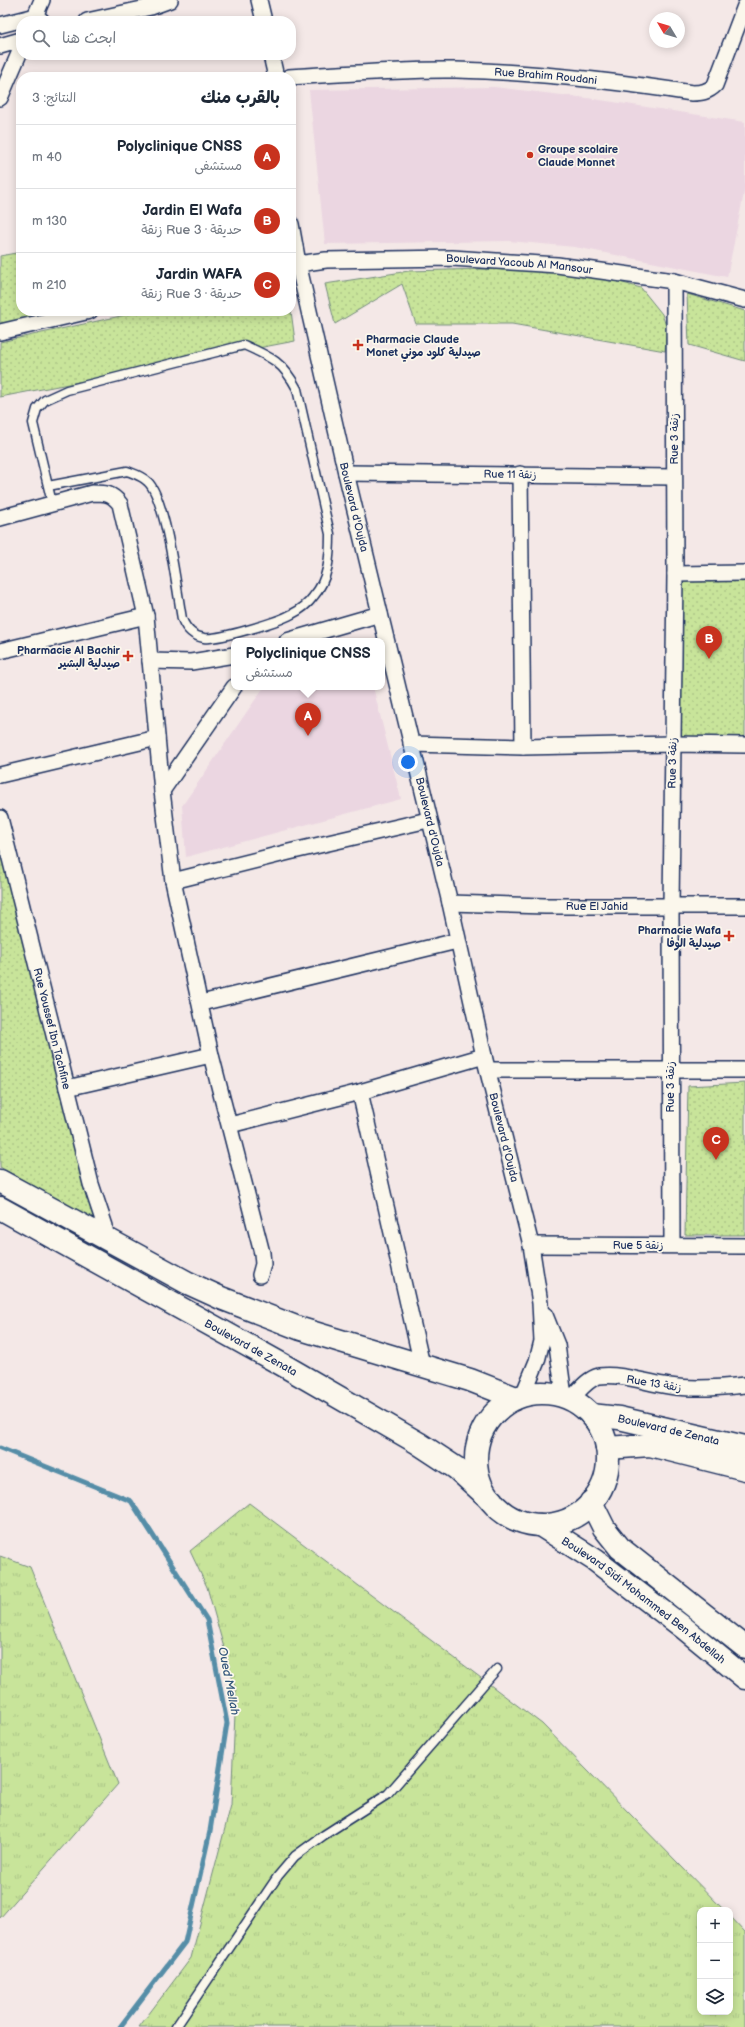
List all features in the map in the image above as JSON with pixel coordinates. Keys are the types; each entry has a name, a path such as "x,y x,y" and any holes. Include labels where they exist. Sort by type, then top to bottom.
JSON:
{"main road":[{"path":"0,1180 188,1283 262,1315 302,1329 487,1385 520,1397"},
{"name":"Boulevard de Zenata","path":"0,1208 270,1358 418,1443 456,1468 492,1502"},
{"path":"536,1393 568,1398 591,1415 602,1430 607,1448 607,1467 602,1486 592,1502 577,1514 565,1520 540,1525 526,1523 513,1518 492,1502 481,1484 476,1464 478,1444 485,1424 499,1409 520,1397 536,1393"},
{"name":"Boulevard de Zenata","path":"591,1415 619,1418 745,1448"},
{"name":"Boulevard de Zenata","path":"607,1448 650,1445 745,1468"},
{"path":"592,1502 604,1528 620,1548 745,1646"},
{"name":"Boulevard Sidi Mohammed Ben Abdellah","path":"540,1525 595,1560 684,1628 745,1678"}],"street":[{"path":"110,16 151,7 170,0"},
{"path":"259,0 263,16"},
{"name":"Rue Brahim Roudani","path":"296,77 455,70 547,76 630,84 692,94 702,93 708,91 715,85 745,6"},
{"path":"26,16 37,12"},
{"path":"0,25 16,19"},
{"path":"0,46 16,41"},
{"path":"0,98 16,60"},
{"path":"272,60 275,72"},
{"name":"Boulevard Yacoub Al Mansour","path":"296,264 326,260 452,258 557,265 674,280 745,300"},
{"name":"Boulevard d'Oujda","path":"296,272 380,614 428,820 450,903 457,941 486,1064 531,1244 540,1303 542,1340 540,1352 520,1397"},
{"name":"Rue 3 زنقة","path":"672,1245 670,1070 675,574 674,280"},
{"path":"0,332 69,316"},
{"name":"Rue 11 زنقة","path":"346,473 674,477"},
{"path":"520,474 523,747"},
{"path":"0,518 92,492 106,493 115,496 123,514 146,616 162,790 173,881 201,1003 211,1055 262,1253 263,1264 260,1275"},
{"path":"675,574 745,573"},
{"path":"297,638 380,614"},
{"path":"0,651 146,616"},
{"path":"150,661 191,662 231,655"},
{"path":"162,790 232,690"},
{"path":"0,775 157,738"},
{"path":"411,744 523,747 673,744 745,745"},
{"name":"Rue Youssef Ibn Tachfine","path":"0,818 91,1184 105,1226 105,1238"},
{"path":"173,881 289,852 428,820"},
{"name":"Rue El Jahid","path":"450,903 545,906 745,906"},
{"path":"201,1003 457,941"},
{"path":"67,1088 211,1055"},
{"path":"230,1125 360,1092 486,1064 670,1070 745,1070"},
{"path":"360,1092 422,1365"},
{"name":"Rue 5 زنقة","path":"531,1244 745,1246"},
{"name":"Boulevard d'Oujda","path":"540,1303 557,1345 568,1398"},
{"name":"Rue 13 زنقة","path":"568,1398 586,1383 598,1377 610,1376 670,1386 707,1389 745,1385"}],"lane":[{"path":"48,486 127,471 138,475 149,483 156,496 167,530 182,619 186,629 203,638 218,638 292,615 304,607 315,596 327,573 330,553 330,534 297,389 289,373 277,362 244,345 67,390 45,400 37,410 32,423 52,503"},
{"path":"176,2027 278,1876 295,1856 324,1835 388,1794 497,1669"}],"shaded area":[{"name":"Groupe scolaire Claude Monnet","path":"494,87 587,98 745,122 745,188 727,277 575,247 509,241 325,244 309,90"},
{"path":"262,690 374,690 401,799 186,857 182,806"}],"green space":[{"path":"16,253 16,316 45,316 0,326 0,256"},
{"path":"484,269 587,273 641,288 662,314 667,329 665,351 512,324 416,324 402,284 335,324 325,284 409,271"},
{"path":"687,294 745,311 745,361 689,345"},
{"path":"121,316 292,316 295,341 0,397 0,342"},
{"path":"745,573 745,750 673,744 675,574"},
{"path":"0,820 95,1221 0,1167"},
{"path":"745,1083 745,1235 685,1235 688,1086"},
{"path":"249,1503 542,1724 721,1907 697,1907 697,2015 733,2015 733,1919 745,1932 745,2027 139,2027 191,1958 231,1805 236,1691 207,1587 190,1551"},
{"path":"0,1556 30,1567 118,1784 0,1918"}],"waterway":[{"name":"Oued Mellah","path":"0,1448 131,1501 207,1620 227,1723 210,1831 185,1942 120,2027"}],"place":[{"name":"Groupe scolaire Claude Monnet","path":"530,155"},
{"name":"Pharmacie Claude Monet صيدلية كلود موني","path":"358,345"},
{"name":"Pharmacie Al Bachir صيدلية البشير","path":"128,656"},
{"name":"Jardin El Wafa","path":"709,659"},
{"name":"Polyclinique CNSS","path":"308,736"},
{"name":"Pharmacie Wafa صيدلية الوفا","path":"729,936"},
{"name":"Jardin WAFA","path":"716,1160"}]}
